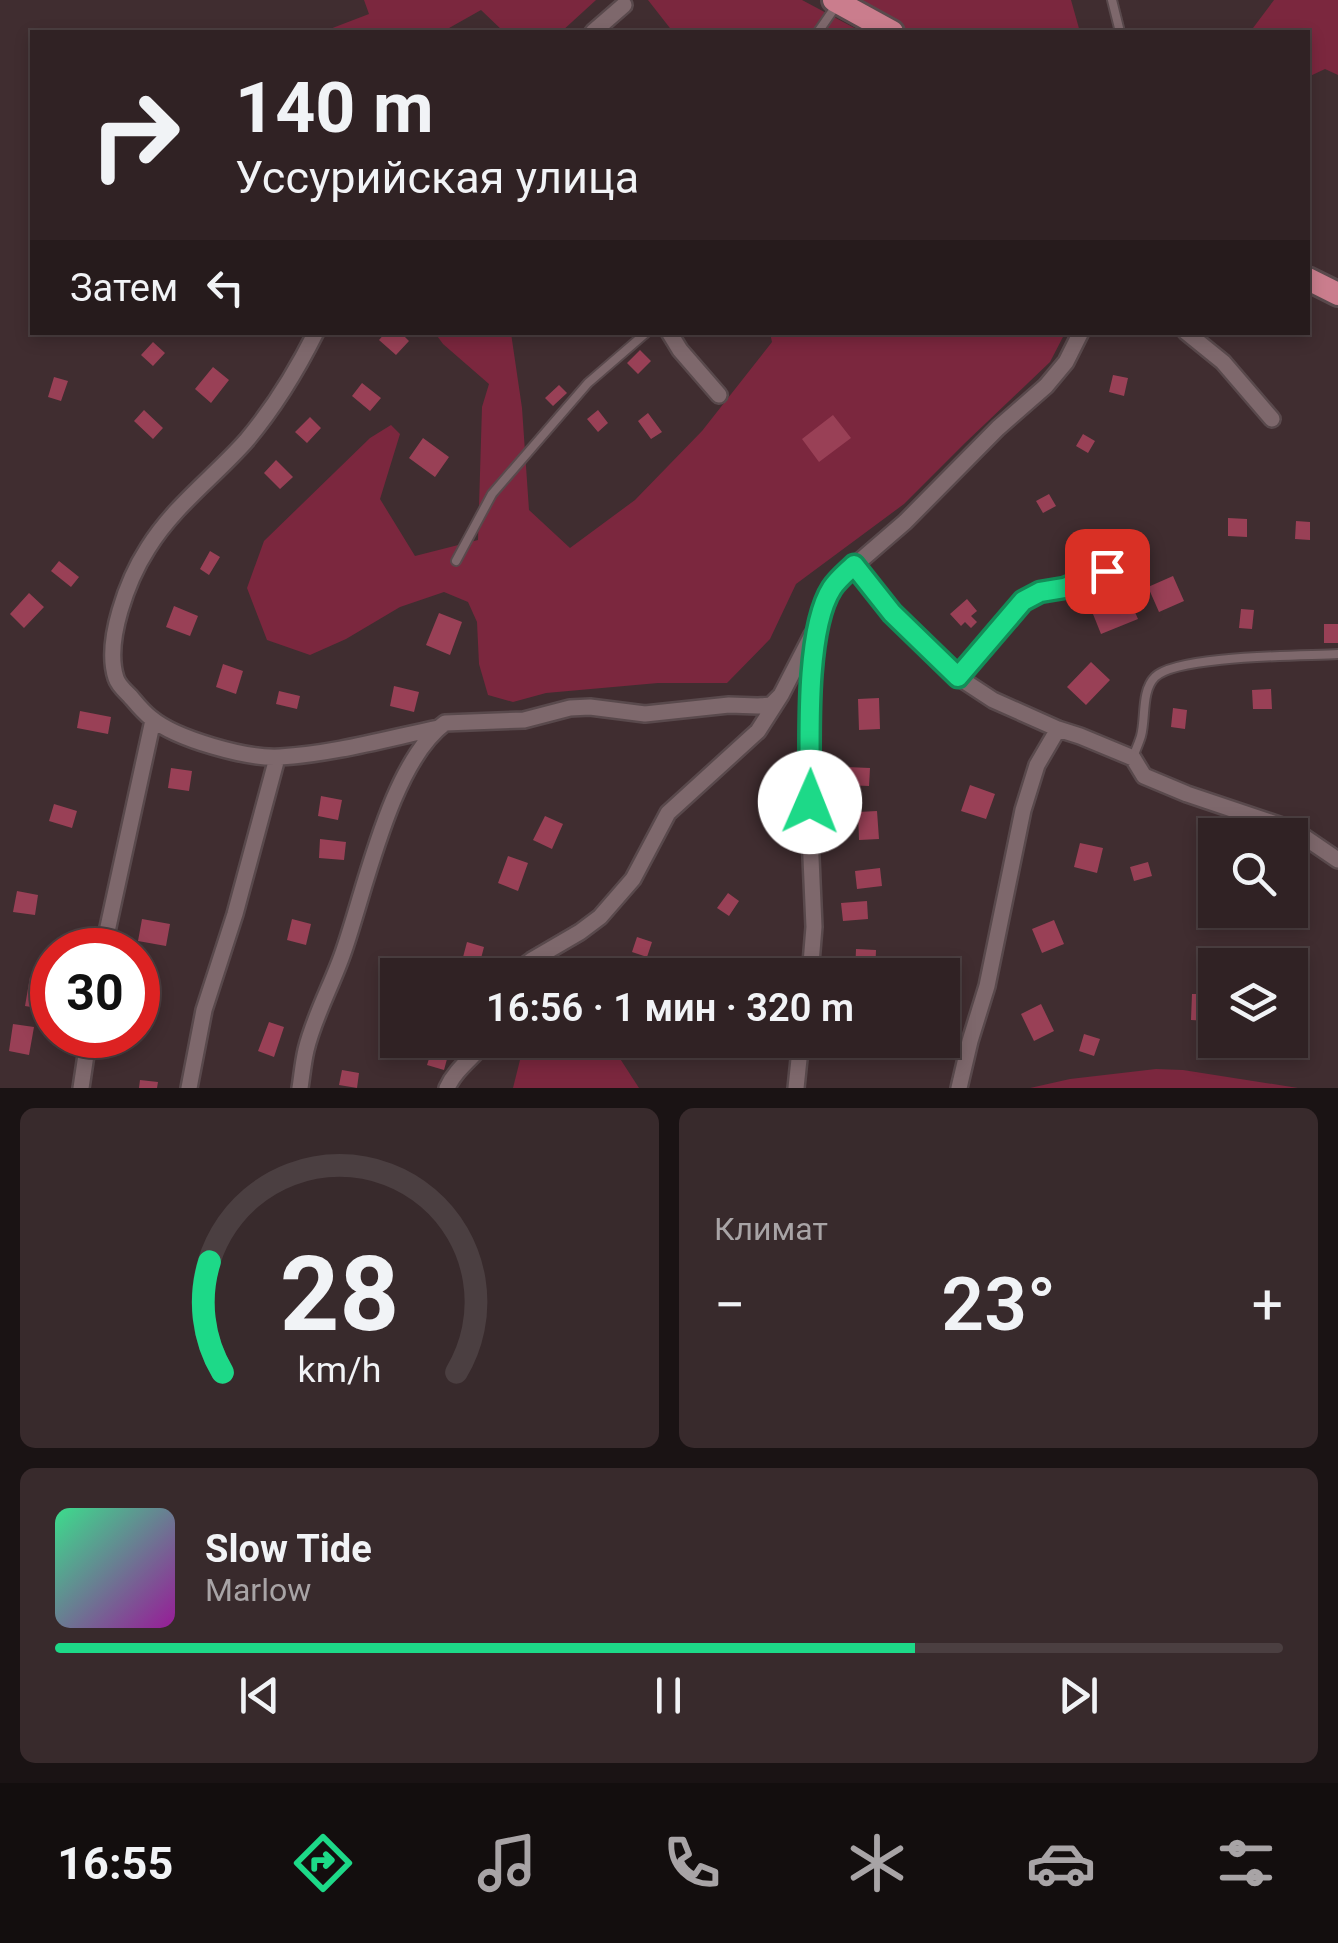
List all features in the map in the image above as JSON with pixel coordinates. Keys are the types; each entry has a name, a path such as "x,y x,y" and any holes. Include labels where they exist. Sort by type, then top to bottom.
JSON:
{"main road":[{"path":"836,1 886,30"},
{"path":"1310,279 1338,294"}],"street":[{"path":"595,30 624,4"},
{"path":"314,335 299,366 246,441 193,493 149,546 131,578 118,620 114,646 116,681 153,720 199,742 234,752 277,758 438,728"},
{"path":"671,335 719,395"},
{"path":"535,958 600,917 632,879 668,814 758,731 781,695 832,588 1046,386 1066,362 1080,335"},
{"path":"1190,335 1223,362 1272,419"},
{"path":"854,565 892,613 958,677 992,700 1132,758 1144,776 1294,830 1338,860"},
{"path":"811,958 810,719 816,627"},
{"path":"300,1088 306,1048 394,799 414,759 438,728 446,722 524,720 570,708 645,714 729,705 758,706 771,704 781,695"},
{"path":"108,928 153,720"},
{"path":"959,1088 987,986 1022,810 1037,765 1058,729"},
{"path":"190,1088 204,1010 235,914 277,758"},
{"path":"81,1088 86,1058"},
{"path":"447,1088 456,1071 474,1058"},
{"path":"796,1088 799,1058"}],"lane":[{"path":"1112,0 1120,30"},
{"path":"819,30 836,1"},
{"path":"456,561 492,494 588,384 644,335"},
{"path":"958,677 1023,601 1107,571"},
{"path":"1132,758 1142,736 1148,691 1155,677 1174,667 1338,654"}],"shaded area":[{"path":"364,0 596,0 563,30 502,30 481,10 446,30 327,30 369,14"},
{"path":"648,0 802,0 858,30 671,30"},
{"path":"850,0 1071,0 1079,30 904,30"},
{"path":"1274,0 1338,0 1338,75 1325,69 1310,76 1310,30 1252,30"},
{"path":"436,335 511,335 522,408 529,510 570,548 635,500 702,431 772,342 770,335 1064,335 1050,362 904,504 796,584 770,639 727,683 658,683 546,693 513,702 488,695 479,664 477,622 468,602 444,592 400,607 310,655 267,640 247,588 264,541 370,438 391,425 400,434 380,499 415,556 478,540 482,407 489,384"},
{"path":"520,1058 620,1058 639,1088 513,1088"},
{"path":"1156,1069 1183,1070 1298,1088 1030,1088"}],"building":[{"path":"383,335 403,335 409,341 396,355 379,340"},
{"path":"153,342 165,353 153,366 141,355"},
{"path":"640,350 651,361 638,374 627,363"},
{"path":"213,367 229,380 211,403 195,389"},
{"path":"1113,375 1128,378 1124,396 1109,392"},
{"path":"54,377 68,381 61,401 48,397"},
{"path":"362,383 381,398 370,411 352,396"},
{"path":"559,385 567,393 553,406 545,398"},
{"path":"144,410 163,428 153,439 134,421"},
{"path":"598,410 608,423 598,432 587,419"},
{"path":"648,413 662,432 651,439 638,421"},
{"path":"833,415 851,438 819,462 802,439"},
{"path":"310,417 321,428 307,443 295,432"},
{"path":"1083,434 1095,441 1088,453 1076,446"},
{"path":"423,438 449,457 435,477 409,458"},
{"path":"276,460 293,477 280,489 264,473"},
{"path":"1049,494 1056,506 1043,513 1036,501"},
{"path":"1228,518 1247,519 1247,537 1228,536"},
{"path":"1296,521 1310,522 1310,540 1295,539"},
{"path":"1096,549 1103,564 1089,571 1081,556"},
{"path":"210,551 220,557 209,575 200,569"},
{"path":"59,561 79,577 71,587 51,571"},
{"path":"1173,576 1184,601 1159,612 1148,587"},
{"path":"29,593 44,607 24,628 10,614"},
{"path":"1127,594 1138,619 1101,634 1091,609"},
{"path":"967,599 977,611 971,616 977,622 971,628 965,622 961,626 950,614"},
{"path":"174,606 198,616 190,636 166,627"},
{"path":"1241,609 1254,610 1252,629 1239,628"},
{"path":"439,613 462,622 450,655 426,645"},
{"path":"1324,624 1338,624 1338,643 1324,643"},
{"path":"1091,662 1110,680 1086,705 1067,687"},
{"path":"223,664 243,671 236,694 216,687"},
{"path":"394,686 419,692 414,712 390,706"},
{"path":"1271,689 1272,709 1253,709 1252,690"},
{"path":"279,691 300,696 297,709 276,704"},
{"path":"879,698 880,729 859,730 858,699"},
{"path":"1173,708 1187,710 1185,729 1171,727"},
{"path":"80,711 111,717 108,734 77,728"},
{"path":"846,767 870,768 869,786 845,785"},
{"path":"171,768 192,771 189,791 168,788"},
{"path":"770,785 793,786 792,816 769,815"},
{"path":"970,785 995,794 986,819 961,811"},
{"path":"321,796 342,800 338,820 318,816"},
{"path":"54,804 77,811 72,828 49,821"},
{"path":"877,811 879,839 859,840 858,812"},
{"path":"545,816 563,824 552,849 533,840"},
{"path":"320,839 346,842 344,860 319,858"},
{"path":"1080,843 1103,848 1097,873 1074,867"},
{"path":"508,856 528,863 518,891 498,883"},
{"path":"1148,862 1152,876 1134,881 1130,867"},
{"path":"880,868 882,886 857,889 855,871"},
{"path":"17,891 38,895 35,915 13,912"},
{"path":"728,893 739,901 729,916 717,908"},
{"path":"867,901 868,919 843,921 841,903"},
{"path":"142,919 170,924 166,946 160,945 160,928 140,928"},
{"path":"292,919 311,924 306,945 287,940"},
{"path":"1054,920 1064,944 1042,953 1032,929"},
{"path":"637,937 652,942 647,957 632,952"},
{"path":"467,942 484,947 481,958 463,958"},
{"path":"856,949 876,950 876,958 856,958"},
{"path":"30,977 30,1007 25,1006"},
{"path":"1192,994 1198,994 1198,1020 1191,1020"},
{"path":"1041,1004 1054,1031 1034,1041 1021,1014"},
{"path":"269,1022 284,1027 274,1057 258,1051"},
{"path":"13,1024 30,1026 29,1055 9,1051"},
{"path":"1084,1034 1100,1039 1094,1056 1079,1051"},
{"path":"429,1058 447,1058 444,1070 427,1065"},
{"path":"342,1070 359,1073 357,1088 339,1085"},
{"path":"140,1080 158,1082 157,1088 139,1088"}],"route":[{"path":"810,802 816,627 832,588 854,565 892,613 958,677 1023,601 1107,571"}]}
